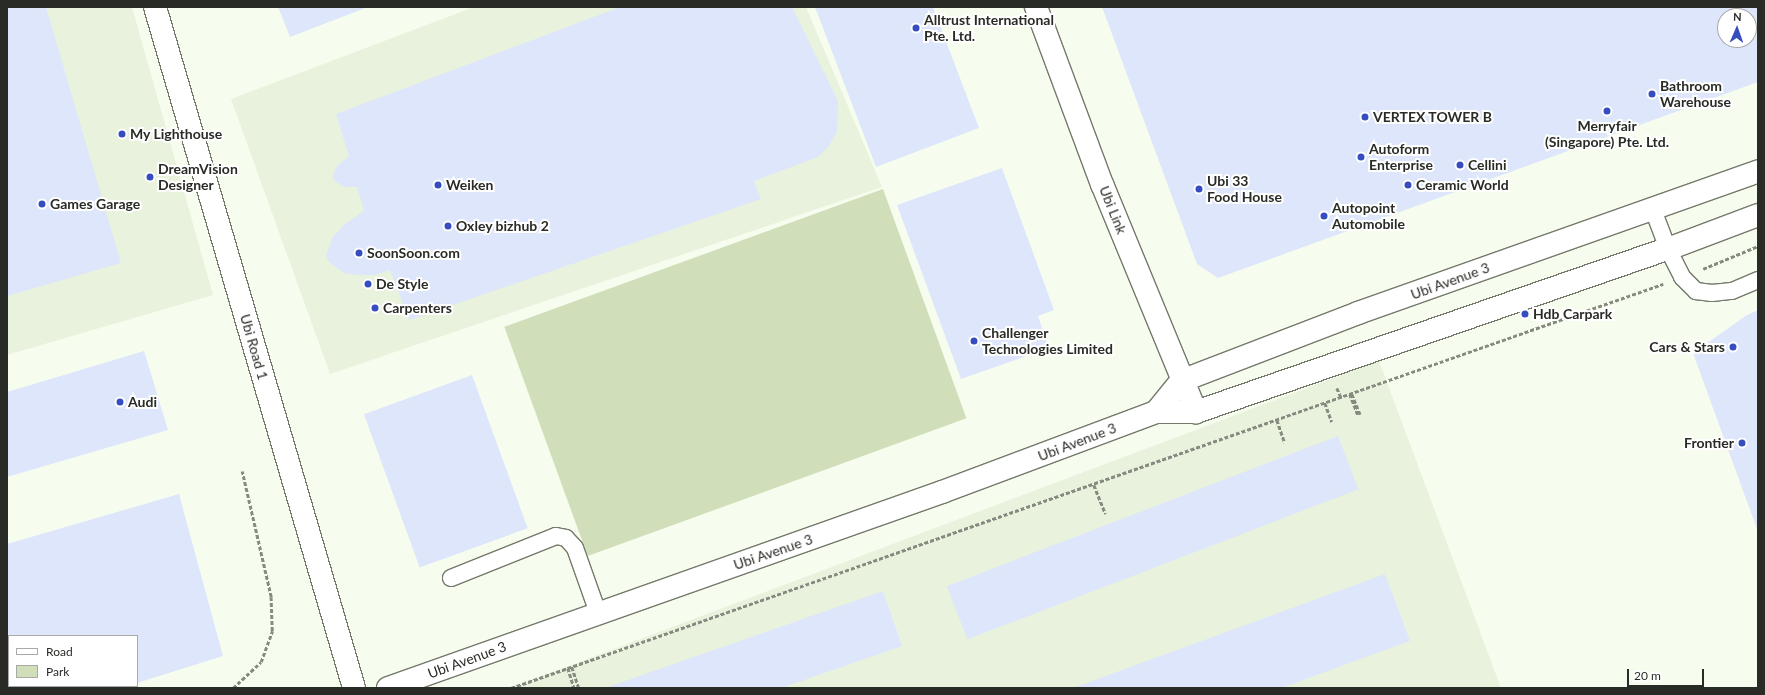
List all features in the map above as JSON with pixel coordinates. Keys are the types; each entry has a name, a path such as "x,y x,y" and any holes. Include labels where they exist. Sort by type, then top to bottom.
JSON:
{"street":[{"name":"Ubi Road 1","path":"155,7 354,688"},
{"name":"Ubi Link","path":"1036,7 1089,149 1181,381 1196,412"},
{"name":"Ubi Avenue 3","path":"1181,381 1652,207 1758,171"},
{"name":"Ubi Avenue 3","path":"388,688 971,482 1156,412 1196,412 1668,249 1758,216"},
{"path":"1156,412 1181,381"}],"lane":[{"path":"1652,207 1668,249 1682,277 1696,291 1712,293 1732,291 1758,280"},
{"path":"451,578 556,536 566,538 575,548 598,613"}],"path":[{"path":"511,688 1094,485 1682,277 1758,246"},
{"path":"1351,394 1359,414"},
{"path":"1325,403 1332,422"},
{"path":"1277,420 1285,443"},
{"path":"233,688 260,662 272,631 271,597 242,471"},
{"path":"1094,485 1106,514"},
{"path":"572,667 580,688"},
{"path":"568,668 574,688"}],"shaded area":[{"path":"7,7 132,7 213,295 7,355"},
{"name":"Oxley bizhub 2","path":"474,7 806,7 882,187 330,374 231,99"},
{"path":"1379,361 1501,688 510,688"}],"green space":[{"path":"883,189 966,418 588,556 504,327"}],"building":[{"path":"7,7 46,7 121,263 7,296"},
{"path":"278,7 368,7 290,37"},
{"name":"Oxley bizhub 2","path":"620,7 792,7 838,101 837,132 828,147 818,157 754,181 761,199 409,320 390,270 375,275 356,275 344,273 329,262 326,256 332,238 345,224 364,211 357,187 344,187 333,180 333,174 338,165 349,156 336,114"},
{"path":"815,7 933,7 979,128 876,167"},
{"path":"1102,7 1758,7 1758,82 1218,278 1197,264"},
{"path":"1002,168 1054,310 1038,316 1049,348 961,379 897,205"},
{"name":"Frontier","path":"1758,310 1758,532 1693,353 1747,315"},
{"path":"144,351 168,430 7,477 7,392"},
{"path":"472,375 528,528 420,568 364,414"},
{"path":"1338,436 1358,489 967,639 947,586"},
{"path":"179,494 223,656 138,683 138,635 8,635 8,687 66,687 7,688 7,544"},
{"path":"1385,574 1410,641 1281,688 1073,688"},
{"path":"883,591 902,646 781,688 605,688"}],"place":[{"name":"Alltrust International Pte. Ltd.","path":"916,28"},
{"name":"Bathroom Warehouse","path":"1652,94"},
{"name":"Merryfair (Singapore) Pte. Ltd.","path":"1607,111"},
{"name":"VERTEX TOWER B","path":"1365,117"},
{"name":"My Lighthouse","path":"122,134"},
{"name":"Autoform Enterprise","path":"1361,157"},
{"name":"Cellini","path":"1460,165"},
{"name":"DreamVision Designer","path":"150,177"},
{"name":"Weiken","path":"438,185"},
{"name":"Ceramic World","path":"1408,185"},
{"name":"Ubi 33 Food House","path":"1199,189"},
{"name":"Games Garage","path":"42,204"},
{"name":"Autopoint Automobile","path":"1324,216"},
{"name":"Oxley bizhub 2","path":"448,226"},
{"name":"SoonSoon.com","path":"359,253"},
{"name":"De Style","path":"368,284"},
{"name":"Carpenters","path":"375,308"},
{"name":"Hdb Carpark","path":"1525,314"},
{"name":"Challenger Technologies Limited","path":"974,341"},
{"name":"Cars & Stars","path":"1733,347"},
{"name":"Audi","path":"120,402"},
{"name":"Frontier","path":"1742,443"}]}
